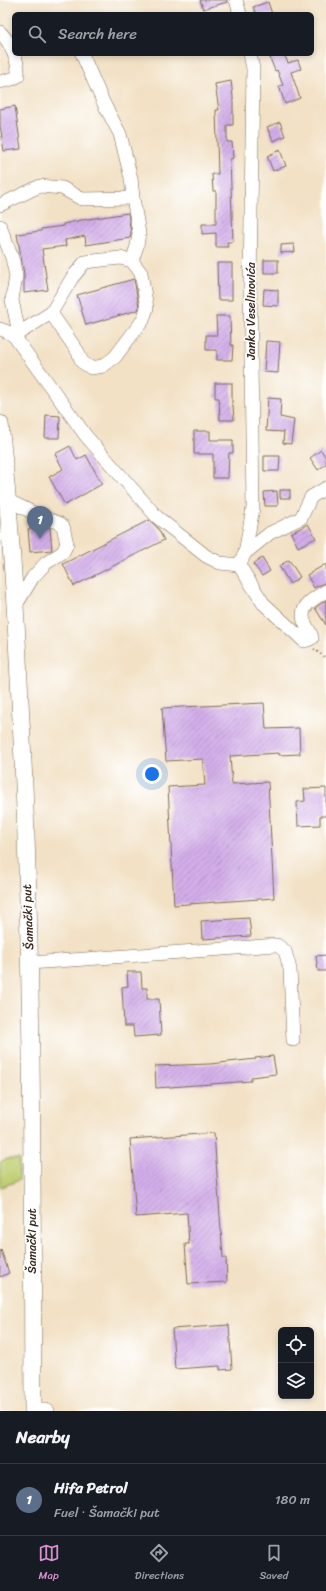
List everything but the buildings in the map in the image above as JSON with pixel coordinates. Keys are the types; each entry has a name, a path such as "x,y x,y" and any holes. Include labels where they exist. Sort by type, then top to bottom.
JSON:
{"main road":[{"name":"Šamački put","path":"0,424 16,605 25,794 30,963 38,1410"}],"street":[{"path":"236,0 239,12"},
{"path":"0,32 12,52"},
{"path":"0,82 18,76 18,67 14,56"},
{"path":"83,56 104,104 120,134 131,178 132,198 139,233 137,246 132,261"},
{"name":"Janka Veselinovića","path":"239,565 245,553 253,508 250,286 253,70 250,56"},
{"path":"0,205 40,186 62,188 82,199 132,198"},
{"path":"0,226 12,258 16,276 12,300 17,335 86,436 157,517 206,556 220,563 239,565 263,602 304,640 310,640 312,638 304,621 303,608 326,591"},
{"path":"17,335 51,313 72,278 85,262 120,258 132,261 141,273 147,308 143,320 115,357 103,366 91,368 82,362 78,352 51,313"},
{"path":"0,329 17,335"},
{"path":"245,553 270,533 301,518 311,497 326,488"},
{"path":"7,500 40,516 60,522 63,526 67,544 63,552 46,563 33,578 16,605"},
{"path":"30,963 277,945 285,951 290,969 294,1040"}],"green space":[{"path":"6,1159 19,1159 19,1180 0,1188 0,1162"}],"place":[{"name":"Hifa Petrol","path":"40,539"}]}
